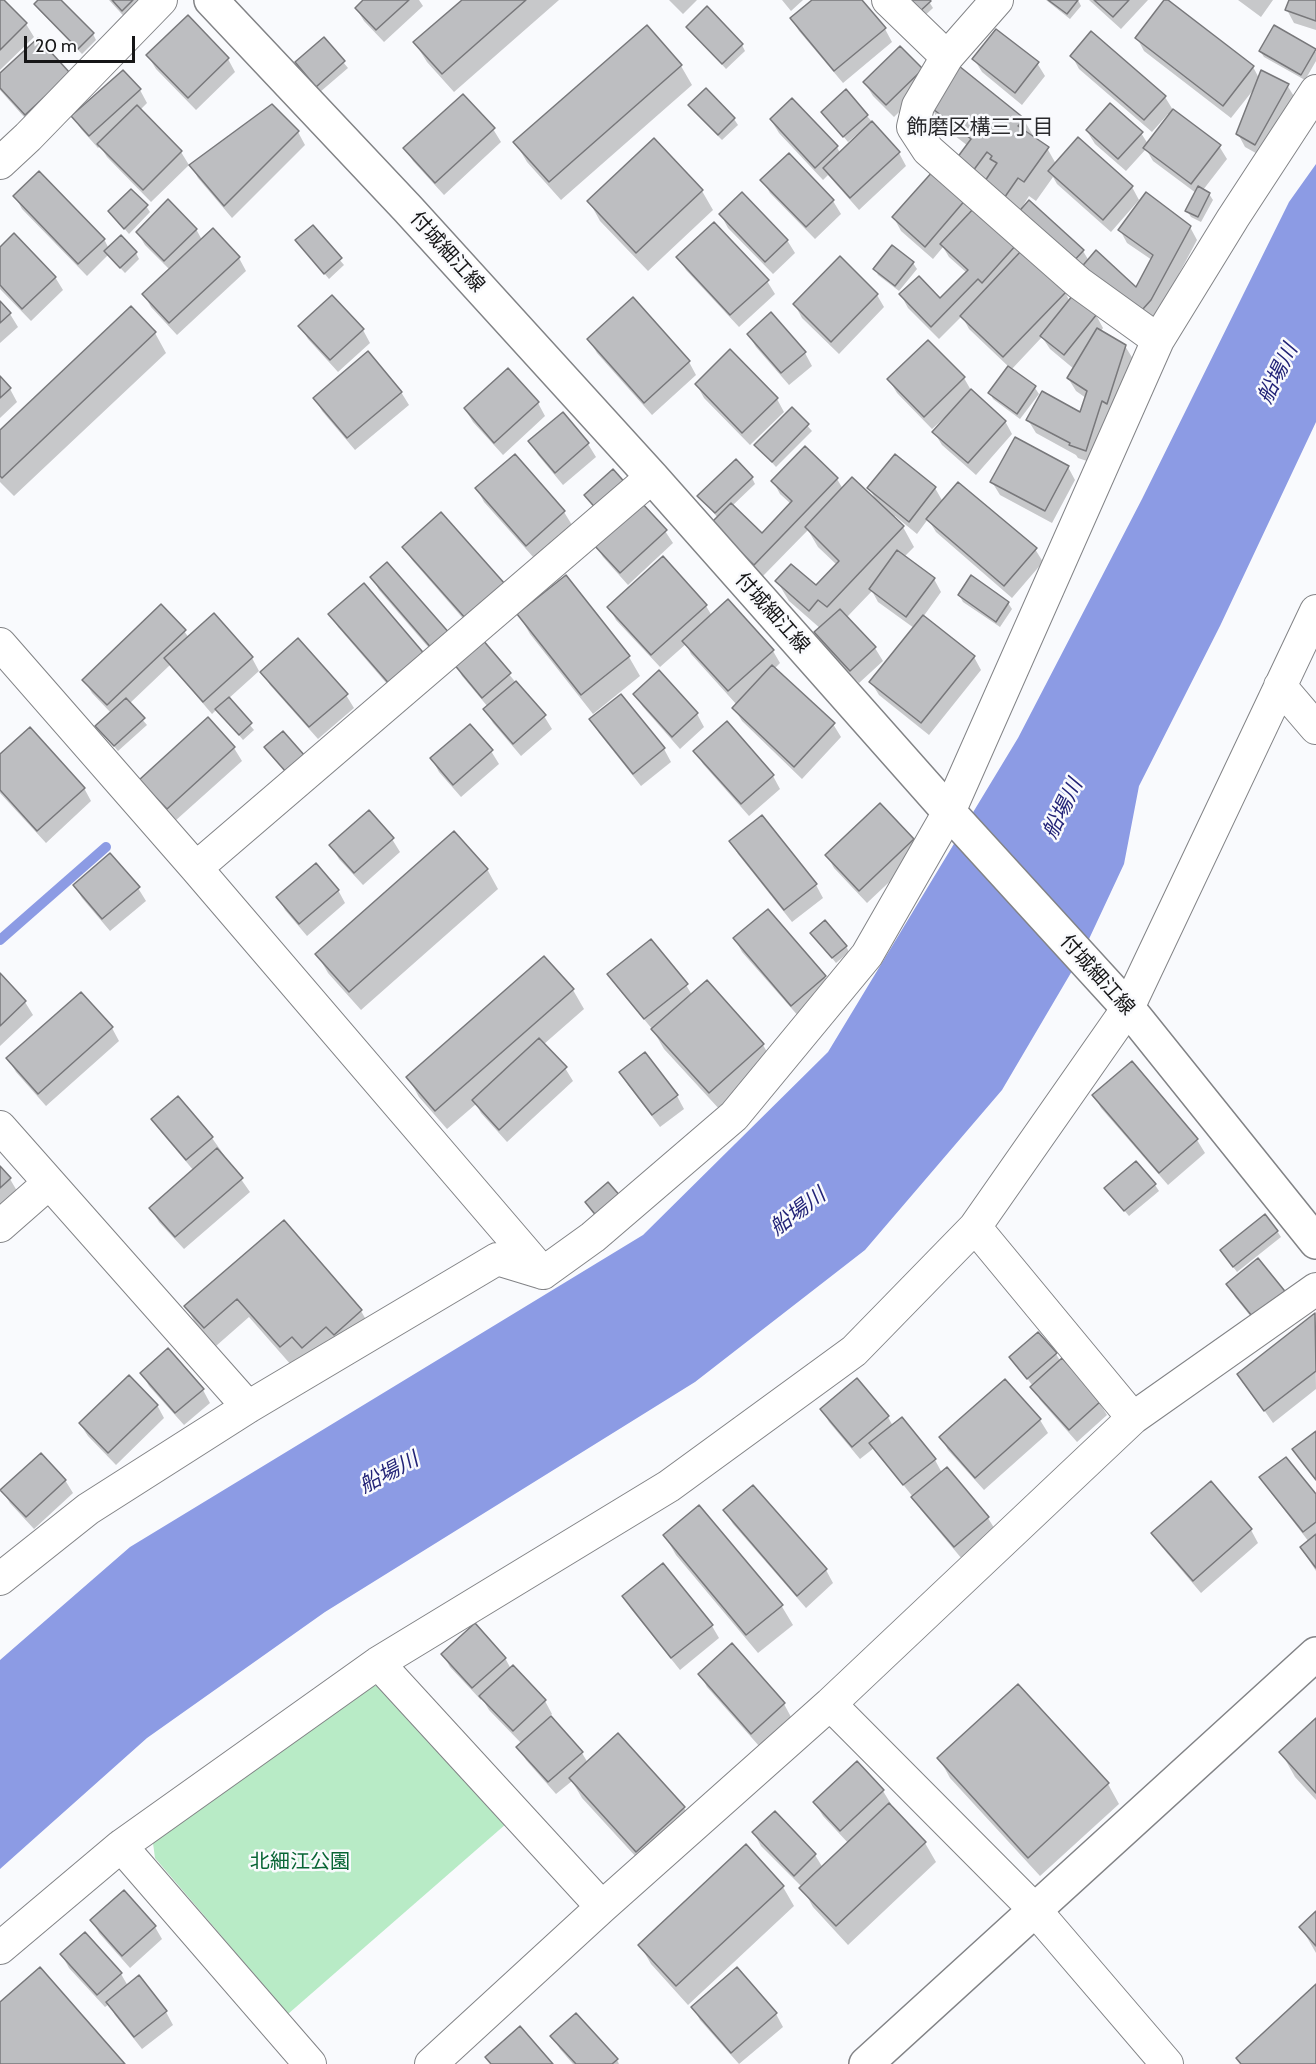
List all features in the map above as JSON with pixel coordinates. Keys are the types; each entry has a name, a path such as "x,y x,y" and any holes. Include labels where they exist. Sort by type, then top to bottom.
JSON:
{"main road":[{"name":"付城細江線","path":"211,0 408,209 652,477 954,818 1128,1008 1316,1242"},
{"path":"866,2064 1316,1654"}],"street":[{"path":"0,163 161,0"},
{"path":"888,0 907,21 947,57"},
{"path":"997,0 947,57 918,106 913,127 928,150 1079,283 1158,340"},
{"path":"543,1273 593,1237 734,1116 867,955 954,818 1158,340 1233,218 1316,91"},
{"path":"196,868 652,477"},
{"path":"0,1948 121,1846 378,1663 669,1485 854,1351 975,1227 1128,1008 1316,611"},
{"path":"0,644 196,868 543,1273"},
{"path":"1281,686 1316,728"},
{"path":"0,1126 248,1407"},
{"path":"0,1226 49,1183"},
{"path":"975,1227 1132,1418"},
{"path":"0,1579 88,1509 248,1407 497,1259 543,1273"},
{"path":"430,2064 830,1704 1132,1418 1316,1289"},
{"path":"378,1663 602,1907"},
{"path":"830,1704 1035,1910 1167,2064"},
{"path":"121,1846 310,2064"}],"green space":[{"name":"北細江公園","path":"367,1686 380,1686 506,1824 288,2014 155,1858 153,1843 164,1825"}],"water":[{"name":"船場川","path":"1316,164 1316,422 1220,626 1139,786 1124,864 1082,954 1002,1090 865,1250 695,1382 325,1612 147,1738 0,1869 0,1660 130,1547 643,1235 828,1052 1018,738 1142,499 1289,202"}],"building":[{"path":"0,0 4,0 27,23 0,50"},
{"path":"38,0 61,0 94,33 78,49 34,4"},
{"path":"112,0 133,0 122,11"},
{"path":"363,0 409,0 376,30 355,8"},
{"path":"462,0 526,0 442,74 413,42"},
{"path":"812,0 862,0 886,28 834,71 790,18"},
{"path":"903,0 930,0 931,1 917,14"},
{"path":"1048,0 1078,0 1067,14"},
{"path":"1094,0 1129,0 1113,17"},
{"path":"1164,0 1168,0 1254,66 1223,106 1135,38"},
{"path":"1289,0 1316,0 1316,21 1285,10"},
{"path":"707,6 743,44 722,64 686,27"},
{"path":"188,15 229,58 188,98 146,55"},
{"path":"647,25 682,65 549,182 513,142"},
{"path":"1274,25 1316,49 1301,75 1259,51"},
{"path":"996,29 1039,62 1015,93 972,59"},
{"path":"1091,31 1166,96 1144,120 1070,56"},
{"path":"324,37 345,61 316,87 295,62"},
{"path":"38,38 70,73 25,115 0,88 0,73"},
{"path":"900,46 923,69 886,105 863,82"},
{"path":"959,66 1025,119 1018,126 1049,147 1024,182 1018,178 1000,204 979,190 997,163 990,159 992,156 987,152 970,175 954,162 971,139 928,105"},
{"path":"123,70 141,89 89,136 71,116"},
{"path":"1261,70 1289,84 1255,145 1236,134"},
{"path":"706,88 735,118 718,135 688,105"},
{"path":"846,89 868,115 843,137 821,112"},
{"path":"463,94 495,128 435,183 403,148"},
{"path":"792,98 838,146 815,168 770,119"},
{"path":"1110,103 1143,132 1118,159 1086,130"},
{"path":"272,104 299,131 224,206 189,165"},
{"path":"137,105 182,151 143,190 97,144"},
{"path":"1173,109 1221,145 1191,184 1143,148"},
{"path":"872,121 900,152 850,198 823,168"},
{"path":"1078,137 1133,186 1103,220 1048,171"},
{"path":"654,138 703,190 636,253 587,201"},
{"path":"789,153 834,200 806,227 760,180"},
{"path":"934,170 967,198 925,247 892,217"},
{"path":"39,171 105,239 78,264 13,196"},
{"path":"1198,186 1210,193 1198,217 1185,211"},
{"path":"131,189 148,205 124,229 108,211"},
{"path":"742,192 788,240 765,262 719,214"},
{"path":"1146,192 1191,226 1151,300 1134,319 1079,270 1096,250 1136,287 1153,255 1118,230"},
{"path":"168,199 197,229 164,261 136,232"},
{"path":"1029,200 1084,250 1070,265 1015,216"},
{"path":"976,206 1017,244 982,283 978,279 931,327 899,294 919,276 940,298 968,270 940,244"},
{"path":"714,222 769,280 730,315 676,257"},
{"path":"313,225 342,258 324,274 295,240"},
{"path":"213,228 240,257 169,323 142,294"},
{"path":"14,233 56,277 22,309 0,285 0,247"},
{"path":"121,235 137,252 120,268 104,251"},
{"path":"892,245 914,262 895,286 873,269"},
{"path":"1022,250 1066,292 1003,357 960,316"},
{"path":"840,256 878,294 831,342 793,304"},
{"path":"332,295 364,329 330,360 298,326"},
{"path":"1073,295 1097,314 1064,355 1040,336"},
{"path":"633,297 690,361 644,403 587,339"},
{"path":"0,301 11,313 0,323"},
{"path":"131,306 156,332 2,478 0,476 0,430"},
{"path":"771,312 806,352 781,373 747,334"},
{"path":"1097,328 1126,345 1107,404 1102,401 1086,451 1069,445 1070,443 1026,420 1042,391 1080,412 1087,391 1067,378"},
{"path":"928,340 965,377 924,417 887,379"},
{"path":"730,349 778,398 742,433 695,384"},
{"path":"368,351 402,392 347,438 313,398"},
{"path":"1008,366 1036,386 1017,414 988,393"},
{"path":"508,368 539,402 494,443 464,408"},
{"path":"0,376 11,388 0,398"},
{"path":"971,389 1006,421 968,463 932,432"},
{"path":"792,407 809,424 772,462 754,445"},
{"path":"563,412 589,443 555,473 528,441"},
{"path":"1015,437 1069,466 1045,511 990,482"},
{"path":"805,446 838,478 754,565 711,523 731,503 762,533 792,501 771,481"},
{"path":"515,454 565,511 526,546 475,488"},
{"path":"895,454 936,487 909,522 867,488"},
{"path":"736,459 753,477 715,513 697,496"},
{"path":"613,469 628,486 599,512 584,495"},
{"path":"852,477 904,526 827,607 818,600 809,611 775,581 791,564 816,585 839,561 805,527"},
{"path":"958,482 1037,548 1004,586 926,519"},
{"path":"640,501 667,530 620,573 593,544"},
{"path":"441,512 505,584 466,619 402,547"},
{"path":"897,550 935,578 906,617 869,589"},
{"path":"663,556 707,605 651,655 607,607"},
{"path":"387,562 451,635 433,650 370,577"},
{"path":"566,575 630,656 581,695 517,614"},
{"path":"971,575 1009,602 996,622 958,595"},
{"path":"364,583 427,657 392,687 328,614"},
{"path":"728,599 774,650 728,691 682,641"},
{"path":"161,604 186,630 107,705 82,680"},
{"path":"840,609 876,647 850,671 814,632"},
{"path":"214,613 253,657 203,702 164,658"},
{"path":"923,615 975,656 921,723 869,682"},
{"path":"298,638 348,694 309,727 260,672"},
{"path":"482,639 511,673 482,698 453,663"},
{"path":"772,665 835,723 794,767 732,708"},
{"path":"659,670 698,713 672,737 633,694"},
{"path":"516,681 546,715 513,744 483,709"},
{"path":"621,694 665,748 633,774 589,719"},
{"path":"229,697 252,723 239,735 215,709"},
{"path":"126,698 145,718 114,746 95,726"},
{"path":"208,717 235,747 167,809 139,780"},
{"path":"727,721 774,775 741,804 693,751"},
{"path":"470,724 493,750 453,785 430,758"},
{"path":"30,727 85,788 37,831 0,790 0,754"},
{"path":"283,731 305,756 286,772 264,747"},
{"path":"880,803 914,839 859,891 825,855"},
{"path":"369,810 394,838 354,873 329,845"},
{"path":"762,815 817,884 784,910 729,841"},
{"path":"454,831 488,869 349,992 315,954"},
{"path":"110,853 140,887 102,919 73,885"},
{"path":"316,863 339,890 299,924 276,897"},
{"path":"768,909 826,976 791,1006 733,938"},
{"path":"825,920 847,946 832,958 810,933"},
{"path":"651,939 688,984 644,1019 607,974"},
{"path":"544,956 574,989 435,1111 406,1077"},
{"path":"0,973 26,1001 0,1026"},
{"path":"707,980 764,1044 709,1093 651,1029"},
{"path":"81,992 113,1027 38,1094 6,1058"},
{"path":"539,1038 567,1067 499,1130 472,1100"},
{"path":"645,1052 678,1095 652,1115 619,1072"},
{"path":"1132,1061 1198,1139 1159,1173 1092,1095"},
{"path":"178,1096 213,1137 186,1160 151,1119"},
{"path":"217,1148 243,1178 175,1237 149,1208"},
{"path":"1136,1161 1156,1184 1124,1211 1104,1188"},
{"path":"0,1166 11,1178 0,1188"},
{"path":"608,1182 622,1198 598,1218 585,1202"},
{"path":"1265,1214 1278,1231 1233,1267 1220,1250"},
{"path":"284,1220 362,1310 334,1335 326,1327 302,1348 292,1337 280,1347 237,1299 204,1328 184,1306"},
{"path":"1258,1258 1288,1295 1256,1321 1226,1284"},
{"path":"1315,1313 1316,1371 1264,1411 1237,1374"},
{"path":"1038,1332 1057,1353 1027,1379 1009,1357"},
{"path":"168,1348 204,1389 175,1413 140,1373"},
{"path":"1062,1358 1101,1401 1069,1430 1030,1387"},
{"path":"129,1375 158,1405 108,1453 79,1423"},
{"path":"857,1378 889,1416 852,1447 820,1409"},
{"path":"1005,1379 1041,1419 975,1478 939,1437"},
{"path":"902,1417 936,1459 903,1485 869,1443"},
{"path":"1316,1431 1316,1480 1292,1449"},
{"path":"41,1453 66,1480 26,1517 0,1490"},
{"path":"1286,1457 1316,1494 1316,1522 1303,1532 1259,1477"},
{"path":"947,1467 989,1517 954,1547 911,1497"},
{"path":"1211,1481 1252,1529 1193,1581 1151,1533"},
{"path":"753,1485 827,1569 797,1596 723,1510"},
{"path":"699,1505 783,1605 746,1635 663,1535"},
{"path":"1316,1534 1316,1568 1300,1547"},
{"path":"663,1563 713,1625 671,1658 622,1596"},
{"path":"475,1623 506,1658 472,1688 441,1654"},
{"path":"732,1643 785,1703 751,1734 698,1674"},
{"path":"513,1665 546,1700 513,1731 479,1696"},
{"path":"1018,1684 1109,1783 1028,1858 937,1758"},
{"path":"551,1716 583,1752 548,1782 516,1747"},
{"path":"1316,1718 1316,1793 1279,1752"},
{"path":"618,1733 685,1807 636,1852 569,1778"},
{"path":"857,1761 884,1790 840,1831 813,1802"},
{"path":"889,1803 926,1842 836,1926 799,1888"},
{"path":"775,1811 816,1854 794,1876 752,1832"},
{"path":"746,1844 784,1886 676,1986 638,1945"},
{"path":"124,1890 156,1926 122,1956 90,1920"},
{"path":"1316,1911 1316,1946 1299,1927"},
{"path":"85,1932 122,1973 97,1995 60,1954"},
{"path":"40,1967 125,2064 0,2064 0,2002"},
{"path":"737,1967 777,2013 731,2053 691,2007"},
{"path":"139,1975 167,2011 134,2037 106,2002"},
{"path":"1316,1984 1316,2064 1241,2064 1236,2058"},
{"path":"576,2013 618,2059 612,2064 576,2064 550,2036"},
{"path":"520,2026 553,2064 491,2064 485,2057"}],"waterway":[{"path":"0,940 106,847"}],"district":[{"name":"飾磨区構三丁目","path":"980,128"}]}
